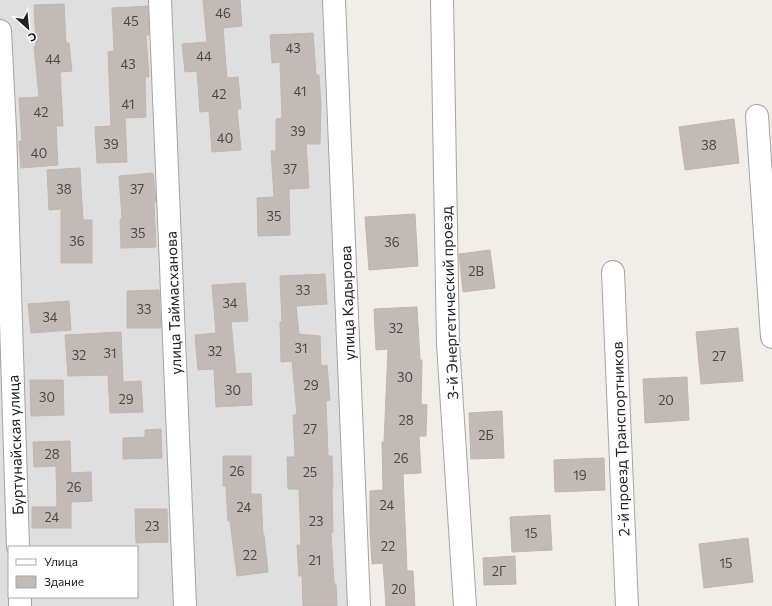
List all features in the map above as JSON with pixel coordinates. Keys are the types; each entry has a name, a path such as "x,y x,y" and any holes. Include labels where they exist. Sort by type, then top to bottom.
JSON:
{"street":[{"name":"улица Таймасханова","path":"160,0 185,606"},
{"name":"улица Кадырова","path":"334,0 359,606"},
{"name":"3-й Энергетический проезд","path":"442,0 448,344 465,606"},
{"name":"Буртунайская улица","path":"0,32 2,130 18,546"},
{"path":"757,116 772,337"},
{"name":"2-й проезд Транспортников","path":"613,272 627,606"}],"shaded area":[{"path":"0,0 345,0 370,606 0,606"}],"building":[{"path":"203,0 240,0 242,26 223,28 227,78 238,77 241,109 237,109 241,150 212,152 209,111 200,112 197,71 185,72 182,44 207,42"},
{"path":"64,4 66,43 69,43 72,71 60,72 63,126 56,126 58,165 21,168 19,141 22,141 19,98 39,97 34,46 36,46 34,5"},
{"path":"148,6 149,35 146,35 149,77 145,77 146,117 125,118 127,162 97,163 95,127 111,126 108,52 114,51 112,8"},
{"path":"313,33 316,75 319,75 321,105 320,144 306,144 309,188 289,189 290,235 258,236 257,198 274,197 271,151 276,151 276,119 282,118 280,62 272,63 270,35"},
{"path":"734,119 739,163 685,170 679,127"},
{"path":"80,168 83,220 92,220 92,263 61,263 61,209 49,210 47,170"},
{"path":"153,173 156,202 154,202 156,247 121,248 120,219 122,219 119,176"},
{"path":"415,214 418,266 369,270 365,217"},
{"path":"490,250 495,288 463,292 459,254"},
{"path":"325,274 327,304 296,306 299,334 320,336 321,366 327,365 330,400 326,401 328,456 332,456 333,487 333,532 331,533 337,606 303,606 302,576 299,576 297,545 301,545 299,489 288,489 287,457 295,457 293,415 297,415 292,361 281,362 280,322 282,322 280,276"},
{"path":"245,283 248,321 231,322 236,374 251,373 252,405 216,407 214,369 198,370 195,335 216,333 212,285"},
{"path":"159,290 161,328 127,328 127,291"},
{"path":"69,301 71,330 31,333 28,304"},
{"path":"417,307 420,360 422,360 421,404 427,405 426,436 419,436 421,473 403,474 407,571 413,571 415,606 386,606 383,563 372,564 370,530 370,491 383,490 382,442 384,442 388,349 376,350 374,309"},
{"path":"738,328 743,381 701,384 696,332"},
{"path":"121,332 123,382 141,381 143,412 110,413 108,375 68,376 65,335"},
{"path":"687,377 689,420 645,423 643,379"},
{"path":"30,380 63,380 64,415 31,416"},
{"path":"502,411 504,458 471,459 469,413"},
{"path":"161,429 162,458 123,459 123,438 145,437 145,430"},
{"path":"70,441 71,473 91,472 92,501 71,502 71,528 32,528 32,507 57,507 56,466 34,467 33,442"},
{"path":"223,456 251,456 251,494 261,494 263,535 268,572 237,576 230,521 228,521 226,486 223,486"},
{"path":"604,458 605,490 555,492 554,460"},
{"path":"135,509 167,509 168,542 136,543"},
{"path":"550,515 552,550 512,552 510,517"},
{"path":"748,538 753,582 704,588 699,544"},
{"path":"515,556 516,584 484,585 483,558"}]}
